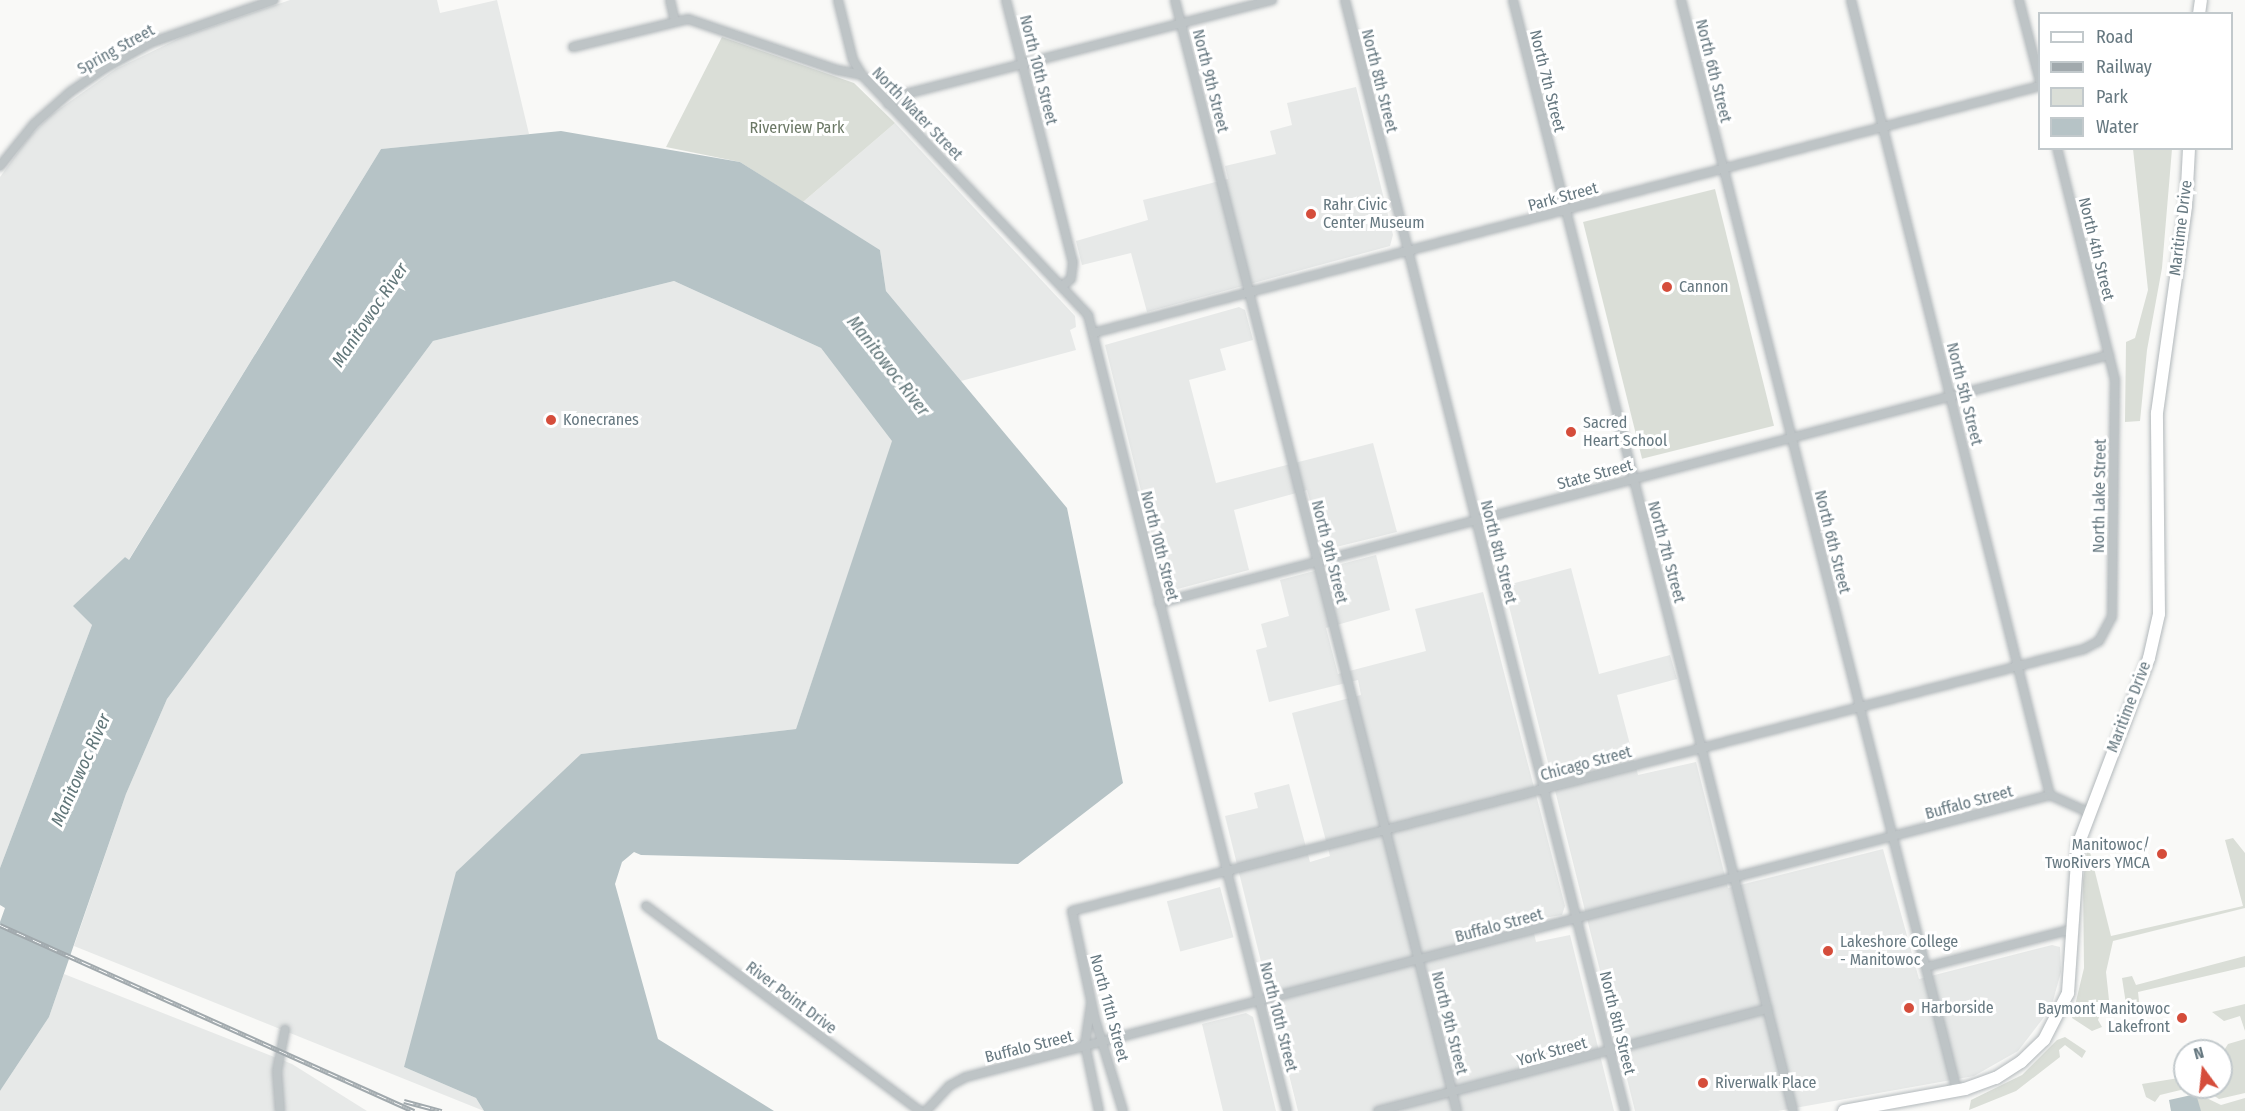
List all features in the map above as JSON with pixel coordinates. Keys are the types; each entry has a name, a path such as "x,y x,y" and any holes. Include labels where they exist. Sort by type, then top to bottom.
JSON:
{"main road":[{"name":"Maritime Drive","path":"1844,1111 1957,1091 2002,1075 2044,1040 2068,993 2073,928 2073,873 2088,812 2155,639 2161,592 2157,413 2186,206 2188,150"}],"street":[{"name":"Spring Street","path":"0,166 34,124 70,92 105,68 150,43 274,0"},
{"path":"670,0 675,21"},
{"path":"838,0 853,60 862,75"},
{"name":"North 10th Street","path":"1006,0 1073,262 1071,279 1062,286 1088,315 1093,333 1287,1111"},
{"name":"North 9th Street","path":"1175,0 1456,1111"},
{"path":"888,104 906,94 1272,0"},
{"name":"North 8th Street","path":"1345,0 1625,1111"},
{"name":"North 7th Street","path":"1513,0 1793,1111"},
{"name":"North 6th Street","path":"1681,0 1957,1091"},
{"name":"North 5th Street","path":"1851,0 2050,795"},
{"path":"2019,0 2038,73"},
{"name":"North Water Street","path":"573,47 688,19 837,70 862,75 1062,286"},
{"name":"Park Street","path":"1093,333 2038,87"},
{"name":"North 4th Street","path":"2057,150 2109,355"},
{"name":"State Street","path":"1159,603 2109,355"},
{"name":"North Lake Street","path":"2104,635 2112,617 2115,380 2109,355"},
{"name":"Chicago Street","path":"1072,911 2084,649 2104,635"},
{"path":"2050,795 2088,812"},
{"name":"Buffalo Street","path":"926,1111 949,1086 966,1077 1104,1043 2050,795"},
{"name":"River Point Drive","path":"646,906 920,1111"},
{"name":"North 11th Street","path":"1072,911 1092,1003 1123,1111"},
{"path":"1926,967 2073,928"},
{"path":"1085,1047 1092,1003"},
{"name":"York Street","path":"1378,1111 1768,1009"},
{"path":"280,1111 277,1071 285,1030"},
{"name":"North 11th Street","path":"1085,1047 1099,1111"}],"shaded area":[{"path":"290,0 437,0 440,13 497,0 529,134 381,149 128,561 125,557 74,606 92,625 0,868 0,177 29,137 51,115 116,69 182,37"},
{"path":"1356,87 1393,235 1390,246 1147,312 1131,253 1082,265 1076,241 1148,220 1143,200 1228,179 1225,166 1276,154 1270,131 1292,125 1287,103"},
{"path":"895,123 1075,316 1076,327 1070,330 1076,350 961,381 886,291 880,250 803,202"},
{"path":"674,281 821,348 893,441 796,729 581,754 404,1067 476,1098 484,1111 74,946 126,794 167,699 433,341"},
{"path":"1239,307 1245,310 1253,340 1220,349 1226,370 1189,380 1216,483 1373,443 1397,532 1324,550 1307,490 1234,510 1249,570 1170,591 1164,584 1105,345"},
{"path":"1376,555 1390,610 1326,628 1338,674 1426,651 1415,609 1483,592 1565,906 1562,915 1531,920 1536,942 1570,935 1614,1111 1298,1111 1225,816 1258,808 1254,793 1289,784 1310,862 1330,856 1292,713 1361,695 1358,680 1269,702 1256,650 1267,647 1261,624 1289,616 1280,580"},
{"path":"1571,568 1599,674 1670,655 1677,679 1617,695 1638,775 1696,762 1728,888 1883,849 1919,979 2052,945 2060,947 2061,972 2051,1008 2018,1051 1974,1076 1778,1111 1635,1111 1504,586"},
{"path":"1220,887 1233,937 1180,951 1167,901"},
{"path":"64,974 292,1064 367,1111 0,1111 0,1091 49,1017"},
{"path":"1246,1013 1253,1017 1276,1111 1223,1111 1202,1024"}],"green space":[{"name":"Riverview Park","path":"722,37 854,83 895,123 803,202 740,162 666,147"},
{"path":"2133,150 2172,150 2162,268 2147,350 2140,421 2125,422 2126,342 2135,338 2148,290"},
{"path":"1715,189 1774,426 1642,459 1583,222"},
{"path":"2233,838 2245,853 2245,908 2113,941 2106,972 2109,1000 2105,1000 2098,1020 2102,1027 2092,1031 2072,1018 2084,968 2083,881 2088,844 2111,936 2243,906 2225,840"},
{"path":"2245,956 2245,967 2138,992 2141,1019 2135,1009 2126,1004 2122,978 2132,976 2136,985"},
{"path":"2245,1004 2245,1031 2240,1016 2224,1021 2212,1012"},
{"path":"2065,1037 2086,1051 2082,1058 2065,1045 2059,1050 2060,1057 2016,1091 1969,1110 1971,1100 2022,1075 2057,1040"},
{"path":"2245,1039 2245,1093 2233,1096 2233,1043"},
{"path":"2173,1079 2173,1092 2160,1095 2155,1102 2146,1097 2142,1084"},
{"path":"2245,1098 2245,1111 2199,1111 2196,1099 2209,1099 2221,1105"}],"water":[{"name":"Manitowoc River","path":"561,131 740,162 880,250 886,291 1067,508 1123,783 1018,864 641,855 634,852 622,862 615,884 658,1039 774,1111 484,1111 476,1098 404,1067 456,872 581,754 796,729 892,441 821,348 674,281 433,341 167,699 126,794 49,1017 0,1091 0,922 5,908 0,905 0,868 92,625 73,606 125,557 129,560 381,149"},
{"path":"2197,1099 2201,1111 2171,1111 2169,1100"}],"railway":[{"path":"0,925 414,1111"},
{"path":"404,1101 442,1111"}],"place":[{"name":"Rahr Civic Center Museum","path":"1311,214"},
{"name":"Cannon","path":"1667,287"},
{"name":"Konecranes","path":"551,420"},
{"name":"Sacred Heart School","path":"1571,432"},
{"name":"Manitowoc/ TwoRivers YMCA","path":"2162,854"},
{"name":"Lakeshore College - Manitowoc","path":"1828,951"},
{"name":"Harborside","path":"1909,1008"},
{"name":"Baymont Manitowoc Lakefront","path":"2182,1018"},
{"name":"Riverwalk Place","path":"1703,1083"}]}
